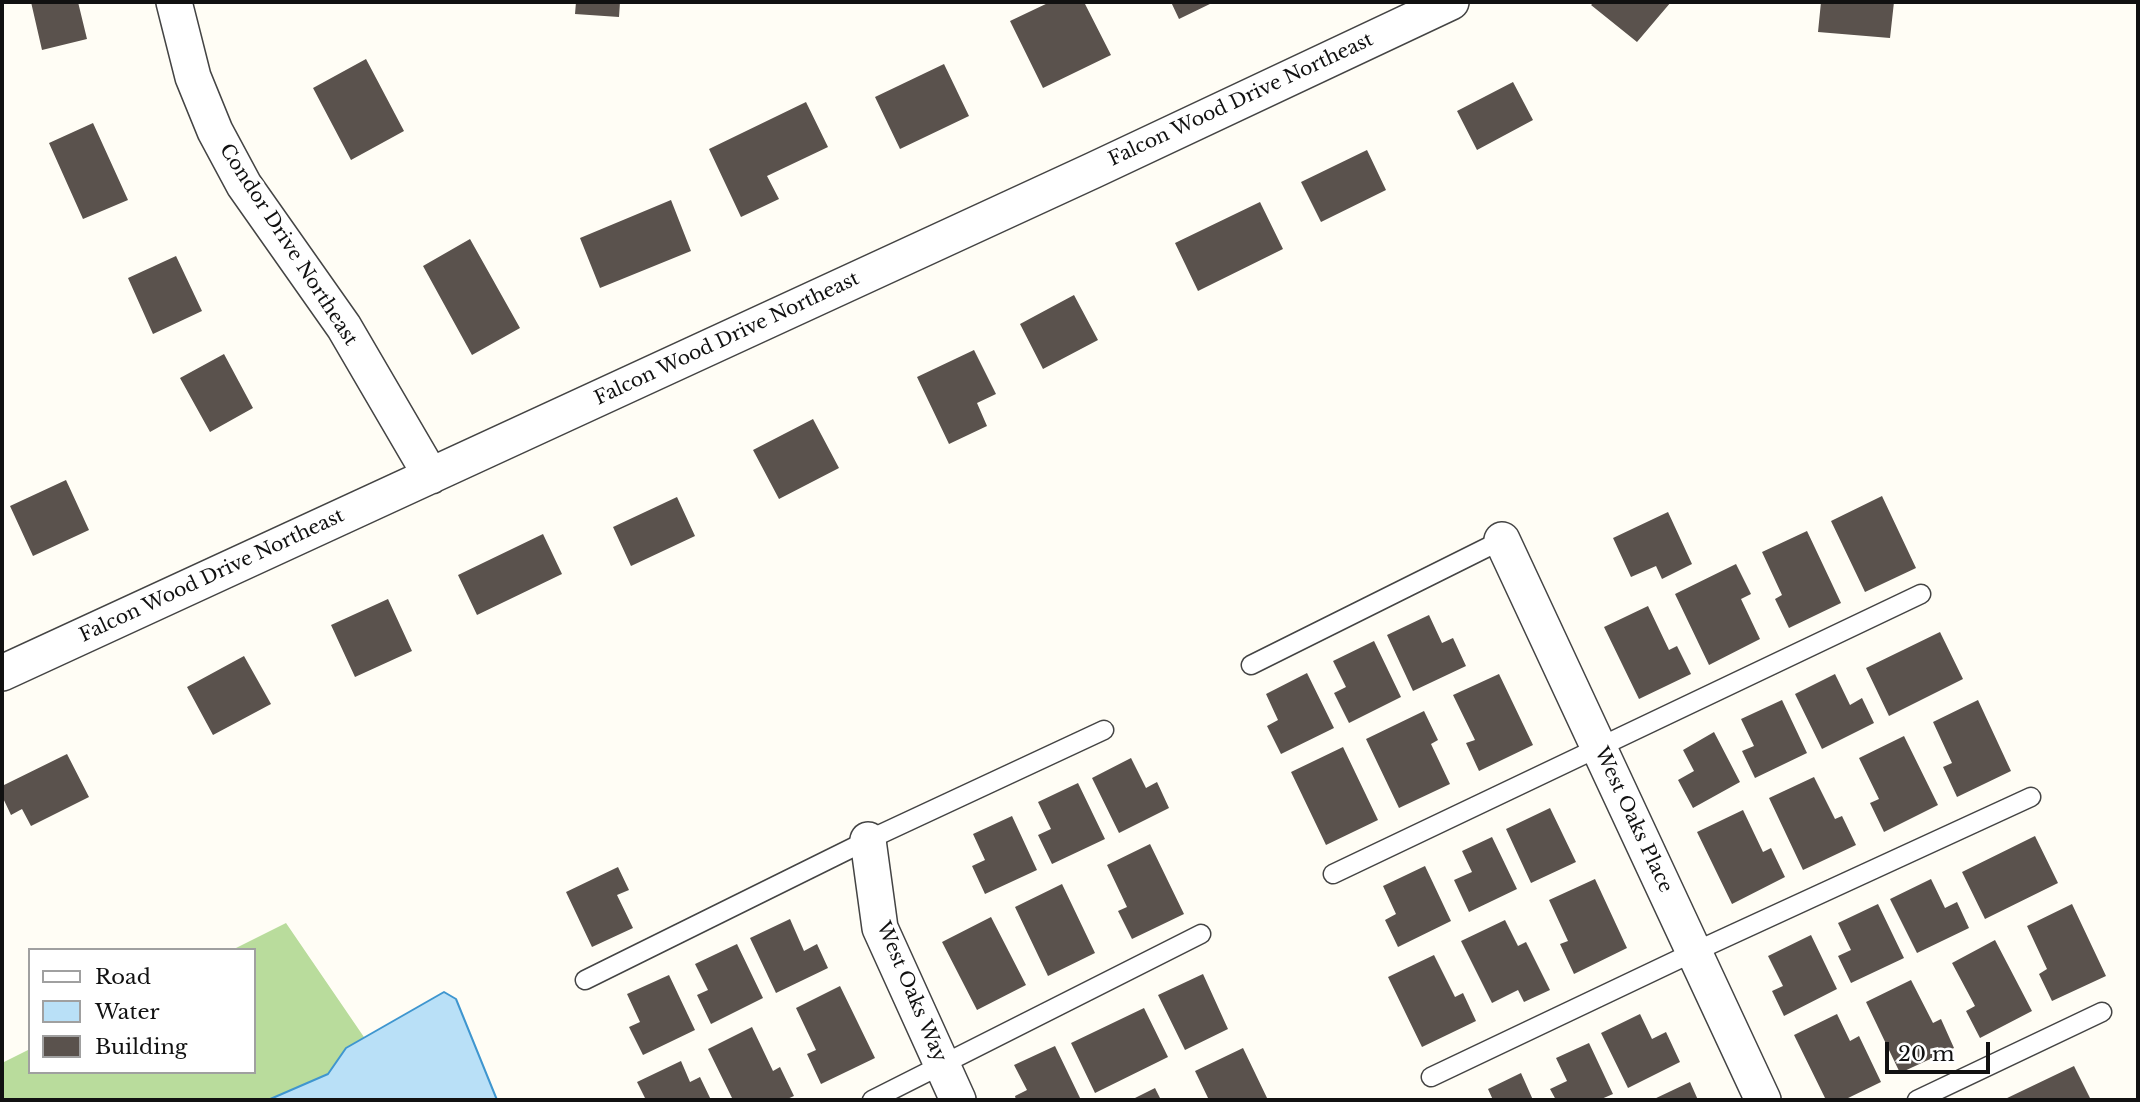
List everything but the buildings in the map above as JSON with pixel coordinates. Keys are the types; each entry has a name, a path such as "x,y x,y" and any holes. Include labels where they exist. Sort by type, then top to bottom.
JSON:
{"street":[{"name":"Condor Drive Northeast","path":"174,2 194,77 221,142 251,195 344,327 431,475"},
{"name":"Falcon Wood Drive Northeast","path":"2,673 1094,170 1451,2"},
{"name":"West Oaks Place","path":"1502,540 1763,1100"},
{"name":"West Oaks Way","path":"867,839 880,928 958,1100"}],"lane":[{"path":"1251,665 1502,540"},
{"path":"1333,874 1921,594"},
{"path":"585,980 867,839 1104,730"},
{"path":"1431,1077 2031,797"},
{"path":"872,1100 1201,934"},
{"path":"1916,1100 2102,1012"}],"green space":[{"path":"286,923 407,1100 2,1100 2,1063 28,1050 28,1074 256,1074 256,948 236,948"}],"water":[{"path":"444,992 456,999 497,1100 268,1100 328,1074 346,1048"}]}
